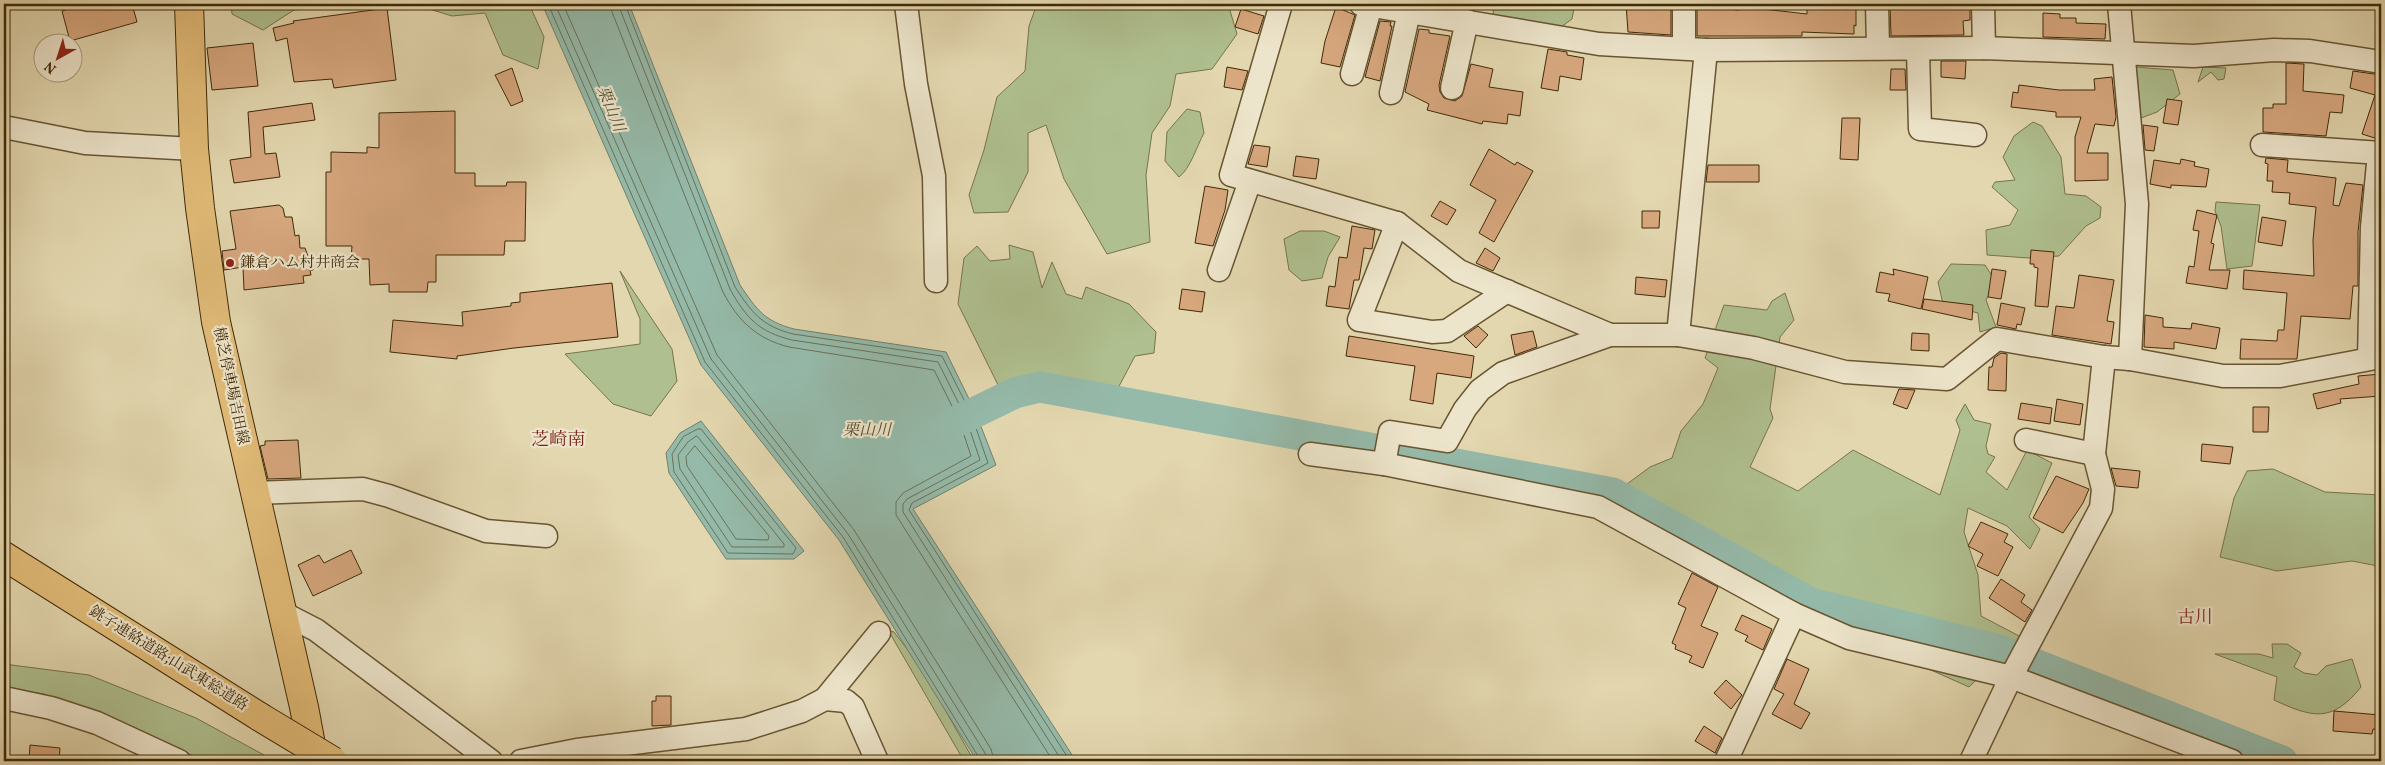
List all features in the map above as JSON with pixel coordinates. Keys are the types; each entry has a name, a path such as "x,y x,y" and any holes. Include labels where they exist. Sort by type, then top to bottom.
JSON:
{"main road":[{"name":"横芝停車場吉田線","path":"189,4 194,148 201,218 216,322 314,761"},
{"name":"銚子連絡道路;山武東総道路","path":"4,556 332,761"}],"street":[{"path":"906,4 916,84 934,176 936,280"},
{"path":"1281,4 1231,175 1396,223 1459,271 1610,335"},
{"path":"1678,335 1695,49 1684,4"},
{"path":"1877,4 1878,48"},
{"path":"1983,4 1984,48"},
{"path":"2119,4 2125,55 2136,204 2130,359"},
{"path":"1352,74 1366,5 1599,44 1695,49 1878,48 1918,50 1984,48 2125,55 2194,56 2283,50 2310,51 2381,62"},
{"path":"1391,93 1409,12"},
{"path":"1452,88 1467,21"},
{"path":"1918,50 1920,129 1975,136"},
{"path":"4,127 85,142 194,148"},
{"path":"1384,464 1390,432 1447,441 1465,409 1480,390 1503,372 1610,335 1678,335 1754,348 1845,372 1947,379 1987,345 1997,340 2104,357 2130,359 2222,376 2280,376 2375,358 2372,227 2380,153 2262,146"},
{"path":"1219,270 1250,181"},
{"path":"1396,223 1359,320 1432,332 1448,331 1507,292"},
{"path":"1971,761 2011,677 2101,508 2104,489 2094,454 2104,357"},
{"path":"2026,440 2094,454"},
{"path":"1310,454 1384,464 1598,507 1794,614 1849,638 2011,677 2232,761"},
{"path":"254,494 363,489 389,496 486,531 546,536"},
{"path":"281,612 316,630 491,761"},
{"path":"1726,761 1794,614"},
{"path":"522,761 578,750 746,729 802,711 825,699 879,633"},
{"path":"4,698 52,708 97,723 179,761"},
{"path":"825,699 846,701 853,707 877,761"}],"shaded area":[{"path":"231,4 380,4 294,10 263,30 232,14"},
{"path":"413,4 529,4 544,37 538,69 503,55 485,13 452,16"},
{"path":"1037,4 1228,4 1237,34 1212,69 1176,74 1170,106 1152,133 1146,175 1150,242 1107,254 1064,179 1046,125 1028,133 1028,172 1008,212 974,213 969,195 984,150 997,97 1025,71 1029,26"},
{"path":"1493,4 1575,4 1572,19 1557,30 1494,36"},
{"path":"2136,67 2173,70 2180,94 2157,112 2141,118"},
{"path":"2203,67 2226,68 2224,79 2218,80 2211,72 2198,82"},
{"path":"1187,109 1200,112 1204,133 1190,163 1179,177 1165,161 1167,132"},
{"path":"2033,122 2042,126 2061,157 2065,194 2086,196 2101,207 2100,218 2086,226 2059,256 2028,258 1987,255 1986,230 2010,225 2018,210 1992,187 1995,182 2015,180 2003,157 2014,136"},
{"path":"2216,202 2260,205 2252,266 2227,269 2221,226 2215,211"},
{"path":"1300,231 1324,231 1340,237 1328,257 1322,278 1302,281 1289,270 1284,239"},
{"path":"1009,245 1033,252 1042,288 1052,262 1066,294 1082,299 1086,287 1129,304 1156,332 1154,353 1135,356 1117,390 1047,381 1000,389 958,304 964,258 977,246 990,261 1010,259"},
{"path":"1951,264 1985,265 1996,282 1986,300 1996,327 1980,332 1978,313 1943,304 1938,282"},
{"path":"620,271 672,349 677,381 651,416 613,404 565,354 640,344 640,319"},
{"path":"1785,293 1794,320 1780,337 1770,409 1773,418 1750,467 1798,491 1853,450 1940,495 1960,430 1956,420 1965,404 1974,420 1991,424 1986,446 1988,454 1995,457 1986,472 2007,490 2027,450 2052,463 2029,517 2040,529 2030,549 2007,526 1968,508 1964,532 1978,575 1981,616 2021,637 1969,687 1801,612 1675,525 1627,484 1650,467 1672,458 1681,431 1703,404 1718,368 1705,358 1724,305 1767,310 1772,301"},
{"path":"2273,469 2325,492 2381,495 2381,603 2378,566 2352,561 2277,571 2220,557 2234,498 2247,471"},
{"path":"888,630 894,632 921,667 974,761 964,761"},
{"path":"2272,644 2287,644 2301,653 2294,667 2304,673 2317,675 2326,666 2352,659 2361,687 2351,699 2331,712 2321,714 2300,711 2274,700 2277,677 2215,654 2259,654 2273,658"},
{"path":"4,664 89,675 196,718 275,761 206,761 44,694 4,688"}],"water":[{"name":"栗山川","path":"542,4 629,4 740,285 762,313 775,322 794,329 946,352 971,403 984,400 990,415 980,424 996,465 913,509 1076,761 977,761 839,540 701,365"},
{"path":"701,421 804,551 794,559 726,559 669,473 666,453 680,433"}],"building":[{"path":"85,4 132,4 137,22 82,38 82,32 68,32 62,11"},
{"path":"1626,4 1671,4 1671,35 1628,32"},
{"path":"1750,4 1764,4 1763,9 1807,14 1807,6 1856,4 1856,26 1854,25 1854,34 1802,32 1802,36 1697,36 1697,6 1738,10"},
{"path":"1890,4 1928,4 1928,7 1970,4 1970,20 1963,21 1964,35 1891,36"},
{"path":"1336,7 1355,15 1340,67 1321,63 1325,41"},
{"path":"387,8 396,80 334,88 332,79 294,82 287,38 276,41 273,28 294,23 293,21"},
{"path":"1241,9 1264,16 1258,34 1235,27"},
{"path":"2043,13 2060,14 2060,18 2076,18 2076,23 2106,24 2105,39 2043,37"},
{"path":"1380,21 1391,22 1390,26 1392,26 1380,81 1365,77"},
{"path":"1419,29 1429,30 1429,33 1450,36 1439,85 1440,92 1444,98 1455,101 1462,96 1471,64 1493,69 1489,87 1523,92 1520,116 1508,114 1507,124 1483,121 1482,124 1427,110 1429,104 1405,92"},
{"path":"253,43 258,86 212,90 207,48"},
{"path":"1548,49 1567,52 1567,55 1584,58 1581,80 1560,76 1558,91 1541,88"},
{"path":"1941,61 1966,61 1965,79 1941,77"},
{"path":"2286,63 2304,64 2303,91 2344,95 2342,113 2330,112 2326,136 2263,132 2263,108 2273,108 2273,104 2286,104"},
{"path":"1227,67 1248,71 1242,90 1224,87"},
{"path":"512,68 523,101 511,106 495,75"},
{"path":"1891,69 1905,69 1906,90 1890,90"},
{"path":"2353,71 2381,75 2381,140 2362,134 2375,95 2350,88"},
{"path":"2112,77 2116,117 2114,126 2095,124 2087,153 2108,153 2108,180 2075,181 2075,137 2081,117 2056,117 2056,112 2011,107 2013,92 2018,93 2019,85 2059,90 2095,90 2094,79"},
{"path":"2167,99 2182,101 2178,125 2163,123"},
{"path":"312,103 315,120 263,127 265,154 276,153 280,177 234,183 230,160 251,157 248,112"},
{"path":"455,111 455,173 475,173 475,186 506,186 507,182 526,182 525,241 505,241 504,255 436,255 436,282 428,282 427,292 389,292 389,284 370,285 369,259 351,259 352,246 326,246 326,172 331,172 331,152 367,153 367,147 379,148 379,113"},
{"path":"1842,118 1860,118 1858,160 1840,159"},
{"path":"2143,125 2158,127 2154,151 2145,150"},
{"path":"1254,145 1270,147 1267,167 1248,164"},
{"path":"1489,149 1515,165 1517,162 1533,171 1494,242 1479,233 1496,200 1470,185"},
{"path":"1296,156 1319,159 1316,179 1293,176"},
{"path":"2266,158 2288,160 2287,172 2336,178 2333,205 2339,206 2346,183 2363,185 2358,232 2358,286 2353,286 2350,319 2301,316 2297,359 2240,359 2241,339 2277,341 2278,330 2284,330 2287,293 2243,289 2244,270 2314,276 2313,240 2316,207 2289,204 2290,193 2272,192 2273,181 2267,181 2268,164 2265,163"},
{"path":"2181,159 2195,162 2194,166 2209,169 2206,187 2171,185 2171,188 2150,184 2154,160 2180,164"},
{"path":"1708,165 1759,165 1759,182 1706,182"},
{"path":"1205,186 1228,190 1225,210 1213,246 1195,243"},
{"path":"1440,201 1456,210 1447,225 1431,216"},
{"path":"279,205 283,208 285,217 292,217 295,236 299,235 300,248 305,248 313,270 310,270 311,275 303,276 304,283 244,290 243,267 224,270 222,251 236,249 230,211"},
{"path":"2197,210 2217,215 2211,243 2214,244 2209,270 2230,270 2227,289 2186,283 2189,266 2194,267 2199,231 2193,230"},
{"path":"1642,211 1660,211 1659,228 1642,228"},
{"path":"2262,217 2286,221 2282,246 2258,242"},
{"path":"1352,226 1375,230 1372,249 1364,248 1359,280 1354,280 1349,309 1326,306 1329,286 1335,287 1339,257 1347,258"},
{"path":"1485,248 1500,258 1493,271 1476,263"},
{"path":"2031,250 2054,252 2048,307 2035,306 2038,268 2034,267 2034,264 2030,264"},
{"path":"1893,269 1928,277 1921,309 1888,301 1890,294 1876,292 1880,272 1894,275"},
{"path":"1992,269 2006,271 2001,299 1988,297"},
{"path":"2079,275 2114,280 2107,321 2114,322 2111,344 2052,335 2056,306 2074,308"},
{"path":"1636,277 1667,280 1665,297 1635,294"},
{"path":"612,283 618,337 514,348 457,356 457,359 390,352 393,320 463,326 462,312 511,306 511,303 520,302 520,293"},
{"path":"1182,289 1205,292 1202,312 1179,309"},
{"path":"1924,299 1973,305 1972,320 1922,309"},
{"path":"2001,303 2025,308 2021,325 2017,324 2016,329 1997,325"},
{"path":"2145,315 2163,318 2163,327 2191,329 2192,323 2220,328 2216,349 2174,342 2174,349 2144,347"},
{"path":"1478,326 1488,335 1476,348 1464,336"},
{"path":"1533,331 1537,347 1515,355 1511,335"},
{"path":"1912,333 1929,334 1929,351 1911,350"},
{"path":"1349,336 1474,356 1471,378 1437,373 1433,404 1410,400 1415,366 1346,356"},
{"path":"2001,353 2007,354 2006,391 1988,390 1989,367 1992,367 1994,358"},
{"path":"2381,374 2381,396 2340,399 2341,403 2317,409 2313,394 2359,384 2358,376"},
{"path":"1899,389 1915,390 1907,409 1893,404"},
{"path":"2057,399 2083,404 2080,425 2054,421"},
{"path":"2021,403 2052,408 2050,424 2018,419"},
{"path":"2253,407 2269,407 2268,432 2253,432"},
{"path":"298,440 301,478 268,479 260,446 265,445 265,441"},
{"path":"2202,444 2233,447 2230,464 2201,461"},
{"path":"2111,468 2140,471 2138,488 2116,486"},
{"path":"2056,476 2089,489 2083,503 2063,533 2033,518"},
{"path":"1981,522 2008,534 2004,542 2013,547 1998,576 1977,566 1983,554 1968,546"},
{"path":"351,550 362,573 313,596 298,565 319,555 324,563"},
{"path":"1692,573 1718,587 1701,626 1718,633 1703,668 1689,662 1692,656 1675,649 1676,645 1672,643 1686,608 1678,604"},
{"path":"2001,579 2025,595 2021,602 2032,610 2025,622 1989,598"},
{"path":"1742,615 1772,629 1763,650 1745,641 1748,636 1735,630"},
{"path":"1787,659 1809,669 1794,704 1810,713 1801,729 1772,714 1784,694 1774,689"},
{"path":"1726,680 1742,695 1731,709 1714,693"},
{"path":"656,696 671,696 671,725 652,726 652,701 656,701"},
{"path":"2334,711 2380,715 2379,729 2373,729 2372,734 2333,731"},
{"path":"1704,726 1722,738 1715,753 1695,741"},
{"path":"30,745 60,748 59,761 29,761"}],"waterway":[{"path":"949,425 1015,393 1040,387 1613,493 1811,603 1999,650 2282,761"}],"place":[{"name":"鎌倉ハム村井商会","path":"230,263"}],"district":[{"name":"芝崎南","path":"558,440"},
{"name":"古川","path":"2195,618"}]}
